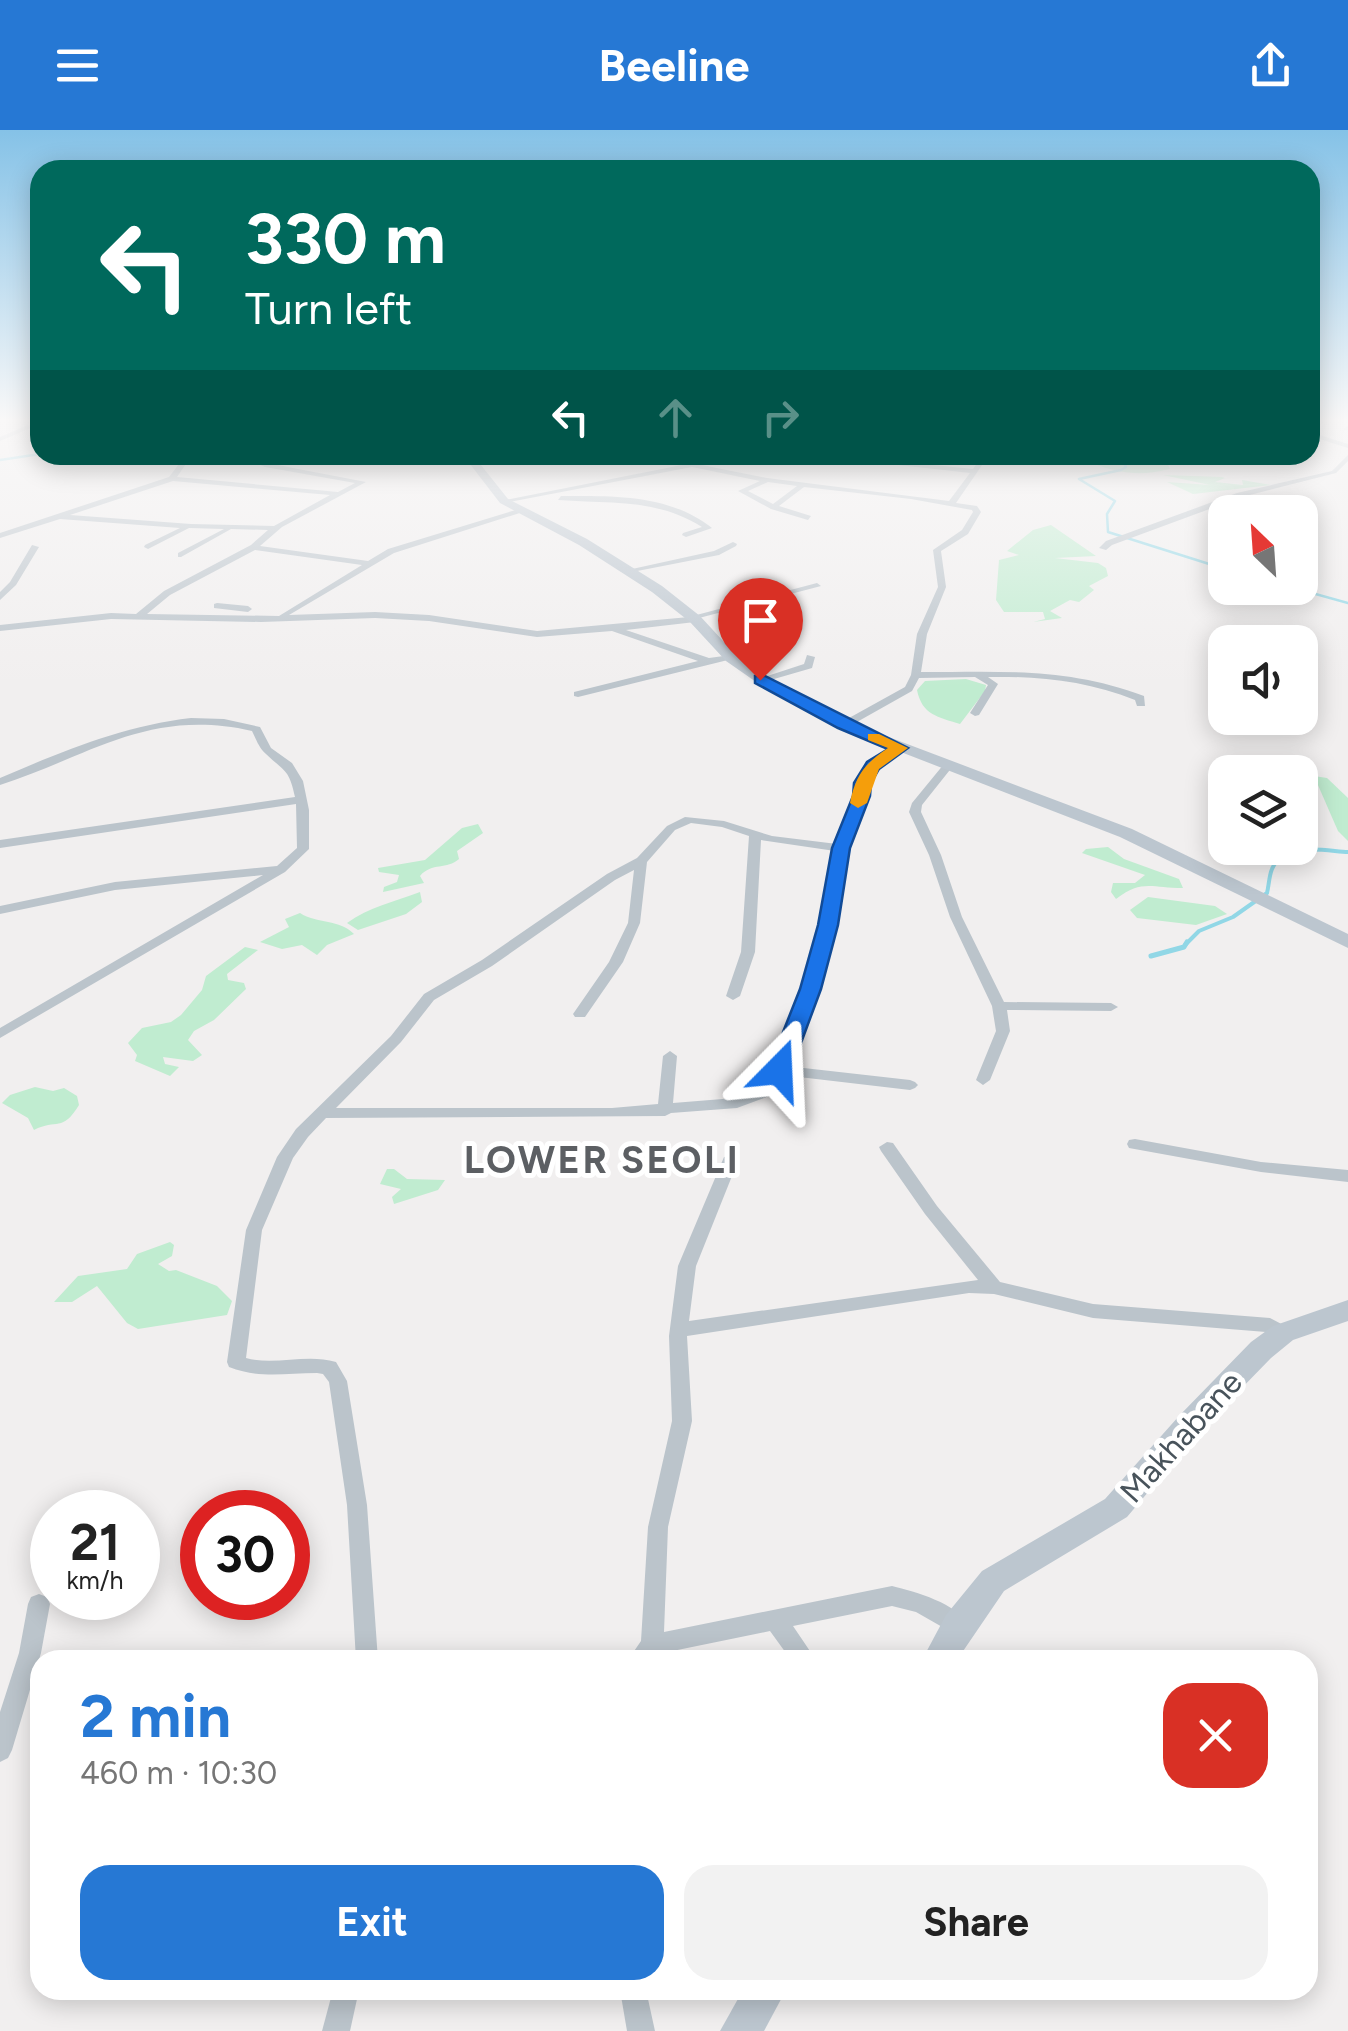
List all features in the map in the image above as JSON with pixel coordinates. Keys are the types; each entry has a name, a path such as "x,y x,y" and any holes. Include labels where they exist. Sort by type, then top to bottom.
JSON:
{"main road":[{"path":"522,511 626,570 694,618 731,658 760,680 844,725 1084,814 1348,942"},
{"name":"Makhabane","path":"945,1650 958,1626 994,1581 1116,1508 1189,1424 1283,1333 1348,1310"},
{"path":"741,2031 760,2000"}],"street":[{"path":"0,538 81,510"},
{"path":"139,616 168,593 254,546 274,528 309,510"},
{"path":"680,510 708,528 686,536"},
{"path":"782,510 808,518"},
{"path":"844,725 909,689 916,675 922,634 942,586 937,550 965,532 977,512 971,510"},
{"path":"1103,548 1109,542 1199,510"},
{"path":"217,606 283,615 390,551 522,511"},
{"path":"62,516 274,528"},
{"path":"148,547 189,526"},
{"path":"181,555 231,528"},
{"path":"0,538 16,542"},
{"path":"626,570 716,553 733,544"},
{"path":"0,596 13,583 32,546"},
{"path":"254,546 366,563"},
{"path":"0,628 139,616 283,615 428,618 537,634 694,618 817,586"},
{"path":"612,628 708,661"},
{"path":"578,694 731,658"},
{"path":"760,680 800,670 809,666 810,658"},
{"path":"916,675 1058,674 1129,693 1140,698 1141,704"},
{"path":"975,713 993,684 979,676"},
{"path":"0,782 94,744 150,728 198,721 256,729 267,750 288,765 297,782 302,849 281,869 0,1034"},
{"path":"324,1113 664,1110 737,1104 766,1092 779,1070 811,989 828,925 841,848 867,774 872,766 900,748"},
{"path":"948,766 916,804 915,812 956,917 1000,1006 1003,1031 982,1080"},
{"path":"0,844 300,800"},
{"path":"366,1650 357,1505 338,1381 329,1368 318,1365 255,1371 236,1362 254,1230 284,1156 396,1039 429,998 487,963 611,876 641,861 671,828 689,819 724,824 755,835 841,848"},
{"path":"734,996 748,952 755,835"},
{"path":"580,1014 616,962 634,924 641,861"},
{"path":"1,906 116,886 281,869"},
{"path":"1000,1006 1112,1007"},
{"path":"664,1110 670,1056"},
{"path":"779,1070 910,1085"},
{"path":"1135,1144 1261,1167 1348,1176"},
{"path":"887,1148 994,1287"},
{"path":"646,1650 658,1527 682,1421 678,1330 688,1266 730,1161"},
{"path":"678,1330 969,1286 994,1287 1093,1311 1270,1325 1283,1333"},
{"path":"659,1650 892,1596 921,1602 958,1626"},
{"path":"31,1650 36,1620"},
{"path":"776,1622 798,1650"},
{"path":"0,1750 30,1653"},
{"path":"336,2031 344,2000"},
{"path":"635,2000 640,2031"}],"green space":[{"path":"1051,525 1096,556 1055,558 1098,563 1106,568 1108,576 1089,586 1094,590 1079,602 1070,600 1050,611 1062,618 1033,622 1045,619 1043,612 1004,612 996,600 999,560 1019,555 1007,551 1033,530"},
{"path":"966,679 986,685 960,724 932,714 919,698 917,690 925,681"},
{"path":"1318,777 1327,778 1348,798 1348,841 1338,831"},
{"path":"478,824 483,833 457,851 459,859 425,872 420,876 424,883 383,892 384,887 397,882 399,875 379,872 378,868 425,860 462,828"},
{"path":"1108,847 1124,859 1179,879 1183,888 1140,887 1116,899 1111,892 1113,883 1135,883 1145,875 1082,853"},
{"path":"420,892 422,902 406,914 358,930 347,923 373,909"},
{"path":"1148,897 1215,906 1227,914 1196,925 1137,918 1130,910"},
{"path":"300,913 342,926 354,934 327,945 317,955 302,945 282,949 260,942 289,927 285,919"},
{"path":"245,947 258,950 227,974 228,980 244,983 246,989 188,1040 202,1055 193,1061 163,1057 165,1064 179,1067 170,1076 135,1061 137,1055 128,1043 142,1028 171,1022 181,1015 202,990 206,976"},
{"path":"35,1087 53,1091 64,1088 77,1096 79,1105 63,1122 34,1130 28,1118 2,1103 10,1095"},
{"path":"387,1169 394,1169 407,1179 445,1180 438,1190 394,1204 392,1197 401,1189 380,1184"},
{"path":"170,1242 174,1245 172,1256 158,1264 217,1286 232,1301 227,1315 138,1329 127,1323 97,1286 72,1302 54,1302 78,1276 127,1269 137,1254"}],"waterway":[{"path":"1110,510 1108,532 1208,564"},
{"path":"1318,595 1348,603"},
{"path":"1186,944 1199,931 1233,917 1267,893 1272,869 1285,854 1306,850 1348,852"},
{"path":"1151,956 1186,944"}],"slow traffic":[{"path":"858,803 862,783 872,766 900,748 874,737"}],"district":[{"name":"LOWER SEOLI","path":"602,1160"}],"route":[{"path":"760,680 844,725 900,748 872,766 862,783 862,796 841,848 828,925 811,989 779,1070"}]}
